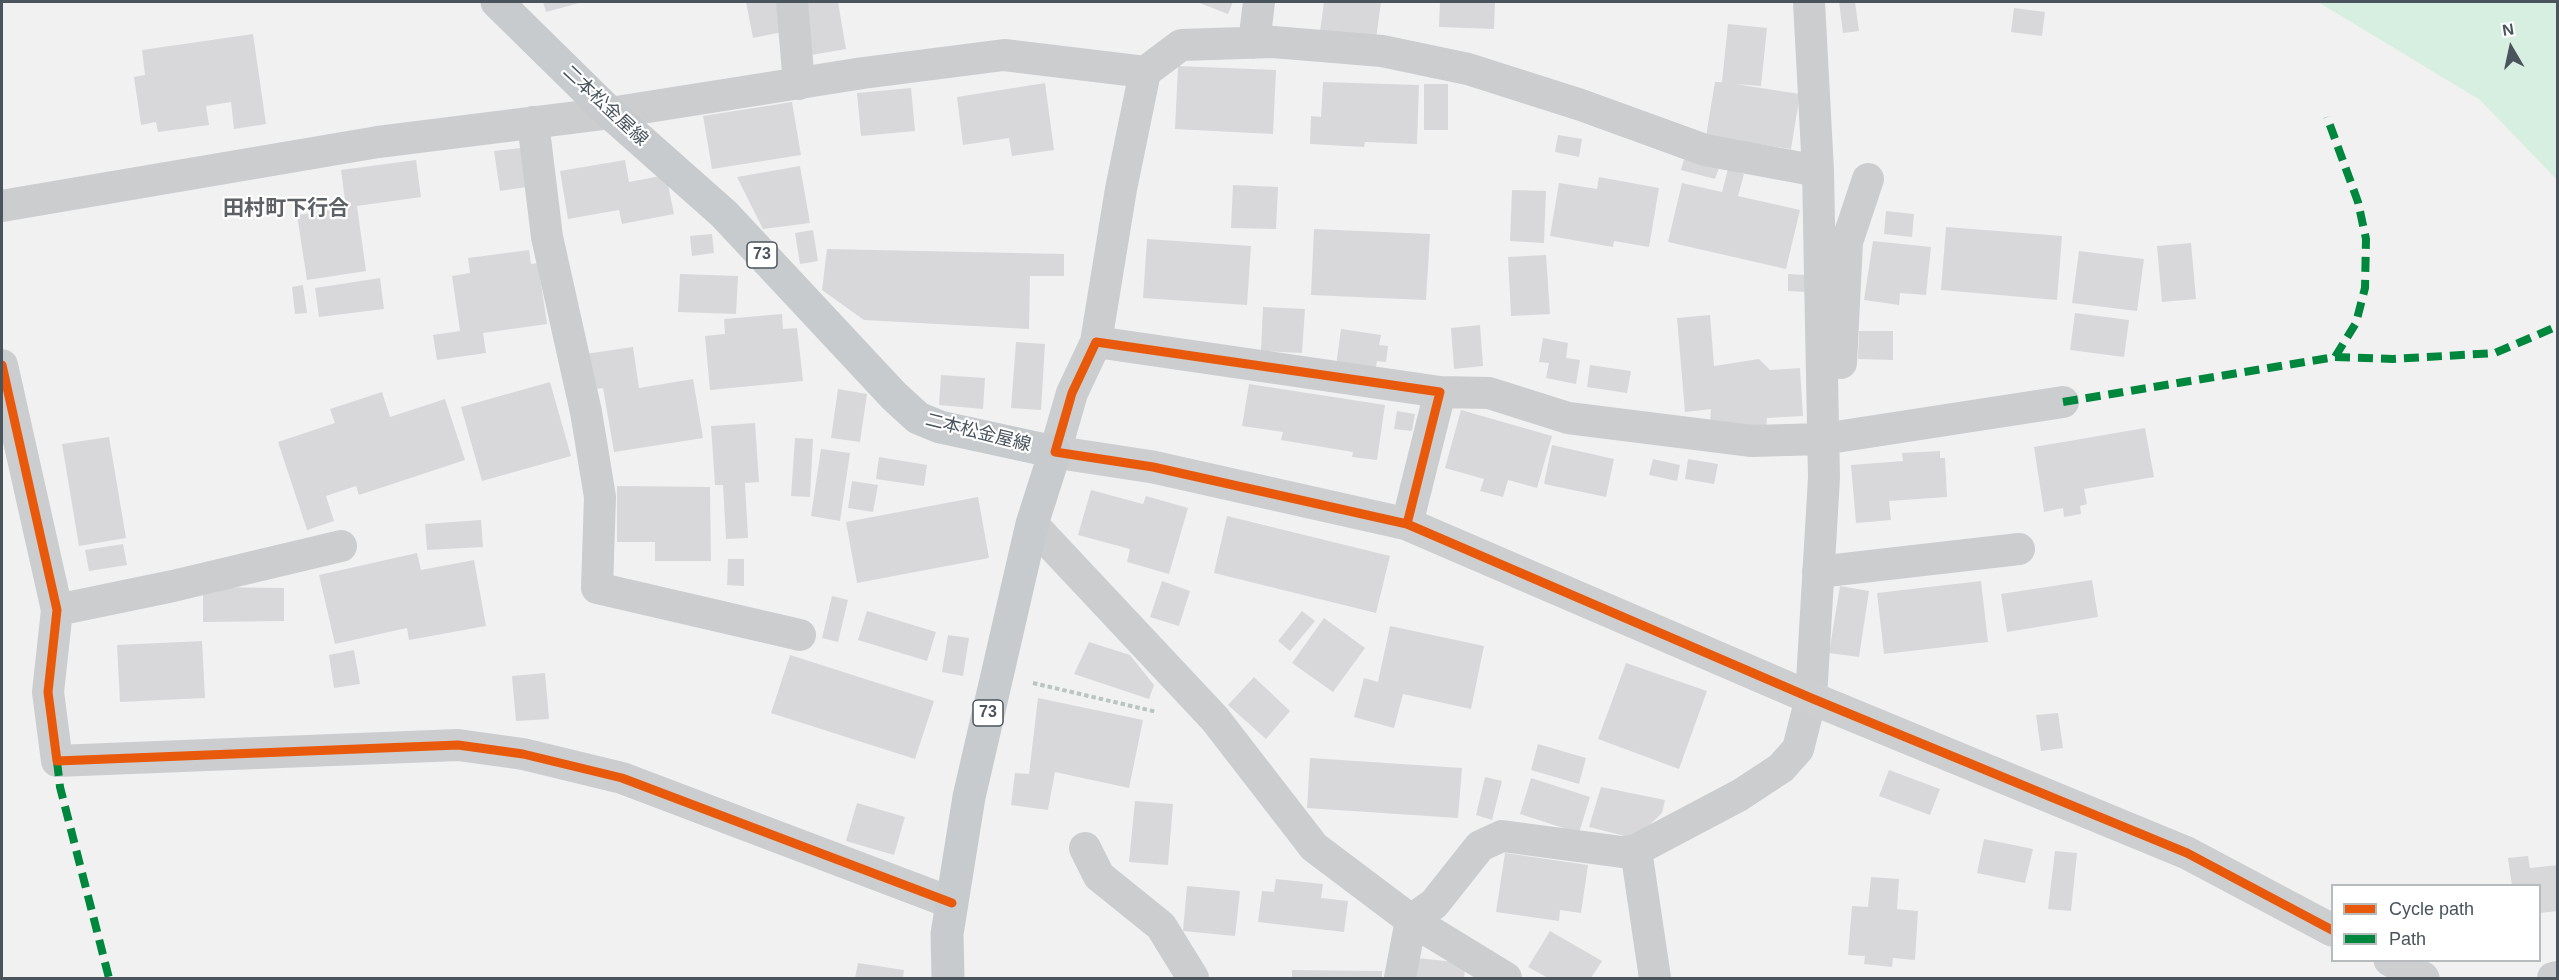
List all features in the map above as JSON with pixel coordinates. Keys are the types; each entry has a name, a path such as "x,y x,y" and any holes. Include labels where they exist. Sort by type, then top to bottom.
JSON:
{"main road":[{"name":"二本松金屋線","path":"497,2 610,113 724,214 894,396 918,418 940,427 1055,452 1032,524 969,797 947,934 948,978"}],"street":[{"path":"792,2 799,84"},
{"path":"1254,43 1259,2"},
{"path":"1400,978 1411,920 1434,904 1480,846 1502,836 1622,852 1636,850 1740,795 1782,768 1798,749 1811,698 1824,478 1818,171 1809,2"},
{"path":"1818,171 1705,150 1581,105 1468,69 1382,51 1273,42 1181,45 1145,72 1121,189 1096,342 1072,393 1055,452 1153,467 1407,524 1811,698 2187,853 2331,929"},
{"path":"2,206 378,142 610,113 863,73 1004,55 1145,72"},
{"path":"532,122 548,237 586,412 600,497 597,588 800,635"},
{"path":"1823,404 1840,375 1847,243 1868,179"},
{"path":"1096,342 1440,392 1489,393 1568,418 1752,441 1823,439 2063,402"},
{"path":"2,365 57,610 48,692 57,761 458,745 523,754 622,778 952,903"},
{"path":"1407,524 1440,392"},
{"path":"1032,524 1215,719 1314,847 1411,920 1506,978"},
{"path":"57,610 173,586 341,546"},
{"path":"1818,572 2019,549"},
{"path":"1085,848 1099,876 1161,926 1193,978"},
{"path":"1636,850 1655,978"},
{"path":"2394,962 2423,978"},
{"path":"2553,978 2558,977"}],"path":[{"path":"998,674 1159,712"}],"green space":[{"path":"2318,2 2557,2 2557,180 2480,100"}],"building":[{"path":"543,2 583,2 546,12"},
{"path":"746,2 776,2 782,32 753,38"},
{"path":"803,2 838,2 846,49 811,55"},
{"path":"1197,2 1233,2 1228,14"},
{"path":"1324,2 1381,2 1376,39 1320,32"},
{"path":"1440,2 1495,2 1494,29 1439,27"},
{"path":"1839,2 1855,2 1859,31 1843,33"},
{"path":"2014,8 2045,12 2042,36 2011,32"},
{"path":"1728,24 1767,28 1761,86 1735,84 1800,94 1791,149 1706,136 1715,82 1722,82"},
{"path":"253,34 266,124 234,129 231,102 206,106 209,125 158,132 156,122 141,125 134,77 145,75 142,50"},
{"path":"1178,66 1276,70 1273,134 1175,129"},
{"path":"1323,82 1419,85 1417,144 1365,142 1364,147 1310,144 1311,116 1321,117"},
{"path":"1045,83 1054,150 1012,156 1009,138 963,145 957,97"},
{"path":"1424,84 1448,84 1448,130 1424,130"},
{"path":"911,88 915,131 861,136 857,93"},
{"path":"792,102 801,155 712,169 703,116"},
{"path":"1558,135 1582,139 1579,157 1555,152"},
{"path":"521,148 527,187 500,191 494,151"},
{"path":"1684,159 1719,168 1715,179 1681,170"},
{"path":"416,160 421,197 357,206 366,271 307,280 297,215 346,208 341,170"},
{"path":"625,160 629,182 666,175 674,214 622,224 619,210 568,219 560,171"},
{"path":"800,166 810,223 763,229 737,177"},
{"path":"1728,169 1744,174 1738,196 1800,210 1786,269 1668,242 1682,183 1722,192"},
{"path":"1599,177 1659,188 1649,247 1614,241 1613,247 1550,236 1559,183 1597,189"},
{"path":"1233,185 1278,187 1276,229 1231,228"},
{"path":"1512,190 1546,191 1544,243 1510,241"},
{"path":"1886,211 1914,214 1912,237 1884,234"},
{"path":"1946,227 2062,236 2057,300 1941,290"},
{"path":"1314,229 1430,234 1426,300 1311,295"},
{"path":"813,230 818,261 800,264 795,233"},
{"path":"712,234 714,253 692,256 690,236"},
{"path":"1147,239 1251,246 1247,305 1143,298"},
{"path":"1873,241 1931,247 1926,295 1900,293 1899,305 1864,300"},
{"path":"2191,243 2196,299 2162,302 2157,246"},
{"path":"827,249 1064,254 1064,276 1030,276 1029,329 864,320 822,290"},
{"path":"529,250 531,264 538,263 547,324 483,333 486,353 437,360 433,335 460,331 452,276 470,273 468,258"},
{"path":"2079,251 2144,259 2137,311 2072,303"},
{"path":"1546,255 1550,314 1511,316 1508,257"},
{"path":"680,274 738,276 736,314 678,312"},
{"path":"1788,274 1806,275 1805,292 1788,291"},
{"path":"380,278 384,309 319,317 315,288"},
{"path":"303,285 307,313 295,314 292,287"},
{"path":"1263,307 1305,309 1302,353 1261,351"},
{"path":"2075,313 2129,320 2124,357 2070,350"},
{"path":"782,314 783,329 797,328 803,381 710,390 705,336 725,334 724,319"},
{"path":"1710,315 1714,366 1759,359 1770,370 1800,368 1803,416 1767,418 1766,429 1710,425 1711,409 1685,412 1677,318"},
{"path":"1480,325 1483,366 1454,369 1451,328"},
{"path":"1341,329 1381,335 1379,345 1388,346 1386,362 1377,361 1375,372 1336,366"},
{"path":"1859,331 1893,331 1893,360 1858,359"},
{"path":"1543,338 1568,343 1566,358 1580,360 1576,384 1546,378 1549,363 1539,362"},
{"path":"1016,342 1045,344 1041,410 1011,408"},
{"path":"633,347 639,388 693,379 703,438 614,452 603,388 590,390 585,354"},
{"path":"1590,365 1631,371 1627,393 1587,387"},
{"path":"941,375 985,378 983,409 939,405"},
{"path":"550,382 571,456 482,481 461,407"},
{"path":"1249,384 1385,405 1377,460 1352,457 1353,452 1281,440 1283,432 1242,426"},
{"path":"838,389 867,394 860,442 831,438"},
{"path":"382,392 390,417 445,399 465,460 359,495 356,486 326,496 334,521 307,530 278,442 335,423 330,409"},
{"path":"1461,410 1552,436 1537,488 1508,480 1503,497 1480,491 1484,479 1445,468"},
{"path":"1397,411 1415,414 1412,431 1394,429"},
{"path":"755,423 759,482 745,483 748,538 726,539 723,485 715,485 711,426"},
{"path":"2145,428 2154,477 2084,489 2087,504 2080,506 2081,514 2064,517 2063,508 2044,512 2034,447"},
{"path":"109,437 126,538 79,546 62,444"},
{"path":"795,438 813,439 810,497 791,496"},
{"path":"1552,445 1614,459 1606,497 1544,484"},
{"path":"821,449 850,453 840,521 811,516"},
{"path":"1940,451 1940,458 1945,458 1947,497 1889,501 1891,520 1856,523 1851,465 1903,461 1902,453"},
{"path":"879,457 927,465 924,486 876,479"},
{"path":"1653,459 1680,465 1677,481 1649,475"},
{"path":"1688,459 1718,464 1714,484 1685,479"},
{"path":"852,481 878,485 873,512 848,508"},
{"path":"617,486 710,487 711,561 655,561 655,542 617,542"},
{"path":"1091,490 1143,504 1146,496 1188,508 1169,574 1127,562 1130,549 1078,535"},
{"path":"978,497 989,558 857,583 846,522"},
{"path":"1227,516 1390,556 1376,613 1214,573"},
{"path":"481,520 483,547 427,550 425,524"},
{"path":"123,544 127,565 89,571 85,550"},
{"path":"417,553 421,570 474,560 486,626 409,640 407,628 335,644 319,575"},
{"path":"728,559 744,559 744,586 727,585"},
{"path":"2092,580 2098,617 2007,632 2001,594"},
{"path":"1162,581 1190,591 1179,626 1150,617"},
{"path":"1981,581 1988,642 1884,654 1877,593"},
{"path":"1840,586 1869,591 1859,657 1829,653"},
{"path":"203,587 284,588 284,621 203,622"},
{"path":"832,596 848,600 838,642 822,638"},
{"path":"867,611 936,632 927,661 858,640"},
{"path":"1302,611 1315,621 1290,651 1278,641"},
{"path":"1324,618 1365,648 1333,692 1292,663"},
{"path":"1390,626 1484,646 1471,709 1403,694 1394,728 1354,717 1364,678 1378,682"},
{"path":"948,635 969,638 963,676 942,672"},
{"path":"202,641 205,698 120,702 117,645"},
{"path":"1089,642 1130,655 1154,685 1149,699 1074,674"},
{"path":"354,650 360,684 334,688 329,655"},
{"path":"790,655 934,701 915,759 771,713"},
{"path":"1626,663 1707,691 1679,769 1598,739"},
{"path":"545,673 549,719 516,721 512,676"},
{"path":"1254,677 1290,711 1266,739 1228,705"},
{"path":"1038,698 1143,720 1129,788 1055,772 1048,810 1011,805 1015,773 1029,774"},
{"path":"2058,713 2063,748 2041,751 2036,715"},
{"path":"1538,744 1586,758 1579,784 1531,770"},
{"path":"1310,758 1462,768 1458,818 1307,808"},
{"path":"1889,770 1940,789 1930,815 1879,796"},
{"path":"1485,777 1502,781 1492,820 1476,815"},
{"path":"1531,778 1590,797 1579,833 1520,814"},
{"path":"1601,787 1665,800 1662,813 1641,833 1625,836 1589,827"},
{"path":"1135,801 1173,804 1168,865 1129,862"},
{"path":"857,803 905,817 894,855 846,841"},
{"path":"1984,839 2033,849 2025,883 1977,873"},
{"path":"2055,851 2077,853 2071,911 2048,909"},
{"path":"1505,853 1588,865 1581,913 1560,910 1559,921 1496,912"},
{"path":"2528,856 2530,868 2558,865 2558,911 2541,913 2541,884 2512,884 2508,858"},
{"path":"1871,877 1899,879 1897,909 1918,911 1915,960 1893,958 1892,967 1864,964 1865,956 1848,955 1852,906 1868,907"},
{"path":"1276,879 1323,884 1321,898 1348,901 1344,932 1258,922 1262,891 1274,892"},
{"path":"1187,886 1240,891 1235,936 1183,931"},
{"path":"1550,931 1602,961 1591,978 1548,978 1528,967"},
{"path":"1416,958 1466,963 1464,978 1414,978"},
{"path":"858,963 904,970 903,978 855,978"},
{"path":"1292,970 1382,971 1382,978 1292,978"}],"marked path":[{"path":"2063,402 2335,357 2356,323 2365,288 2366,239 2358,202 2327,117"},
{"path":"2335,357 2393,359 2495,353 2558,326"},
{"path":"57,761 60,787 109,978"}],"cycle path":[{"path":"1096,342 1440,392 1407,524 1153,467 1055,452 1072,393 1096,342"},
{"path":"2,365 57,610 48,692 57,761 458,745 523,754 622,778 952,903"},
{"path":"1407,524 1811,698 2187,853 2331,929"}],"district":[{"name":"田村町下行合","path":"286,209"}]}
